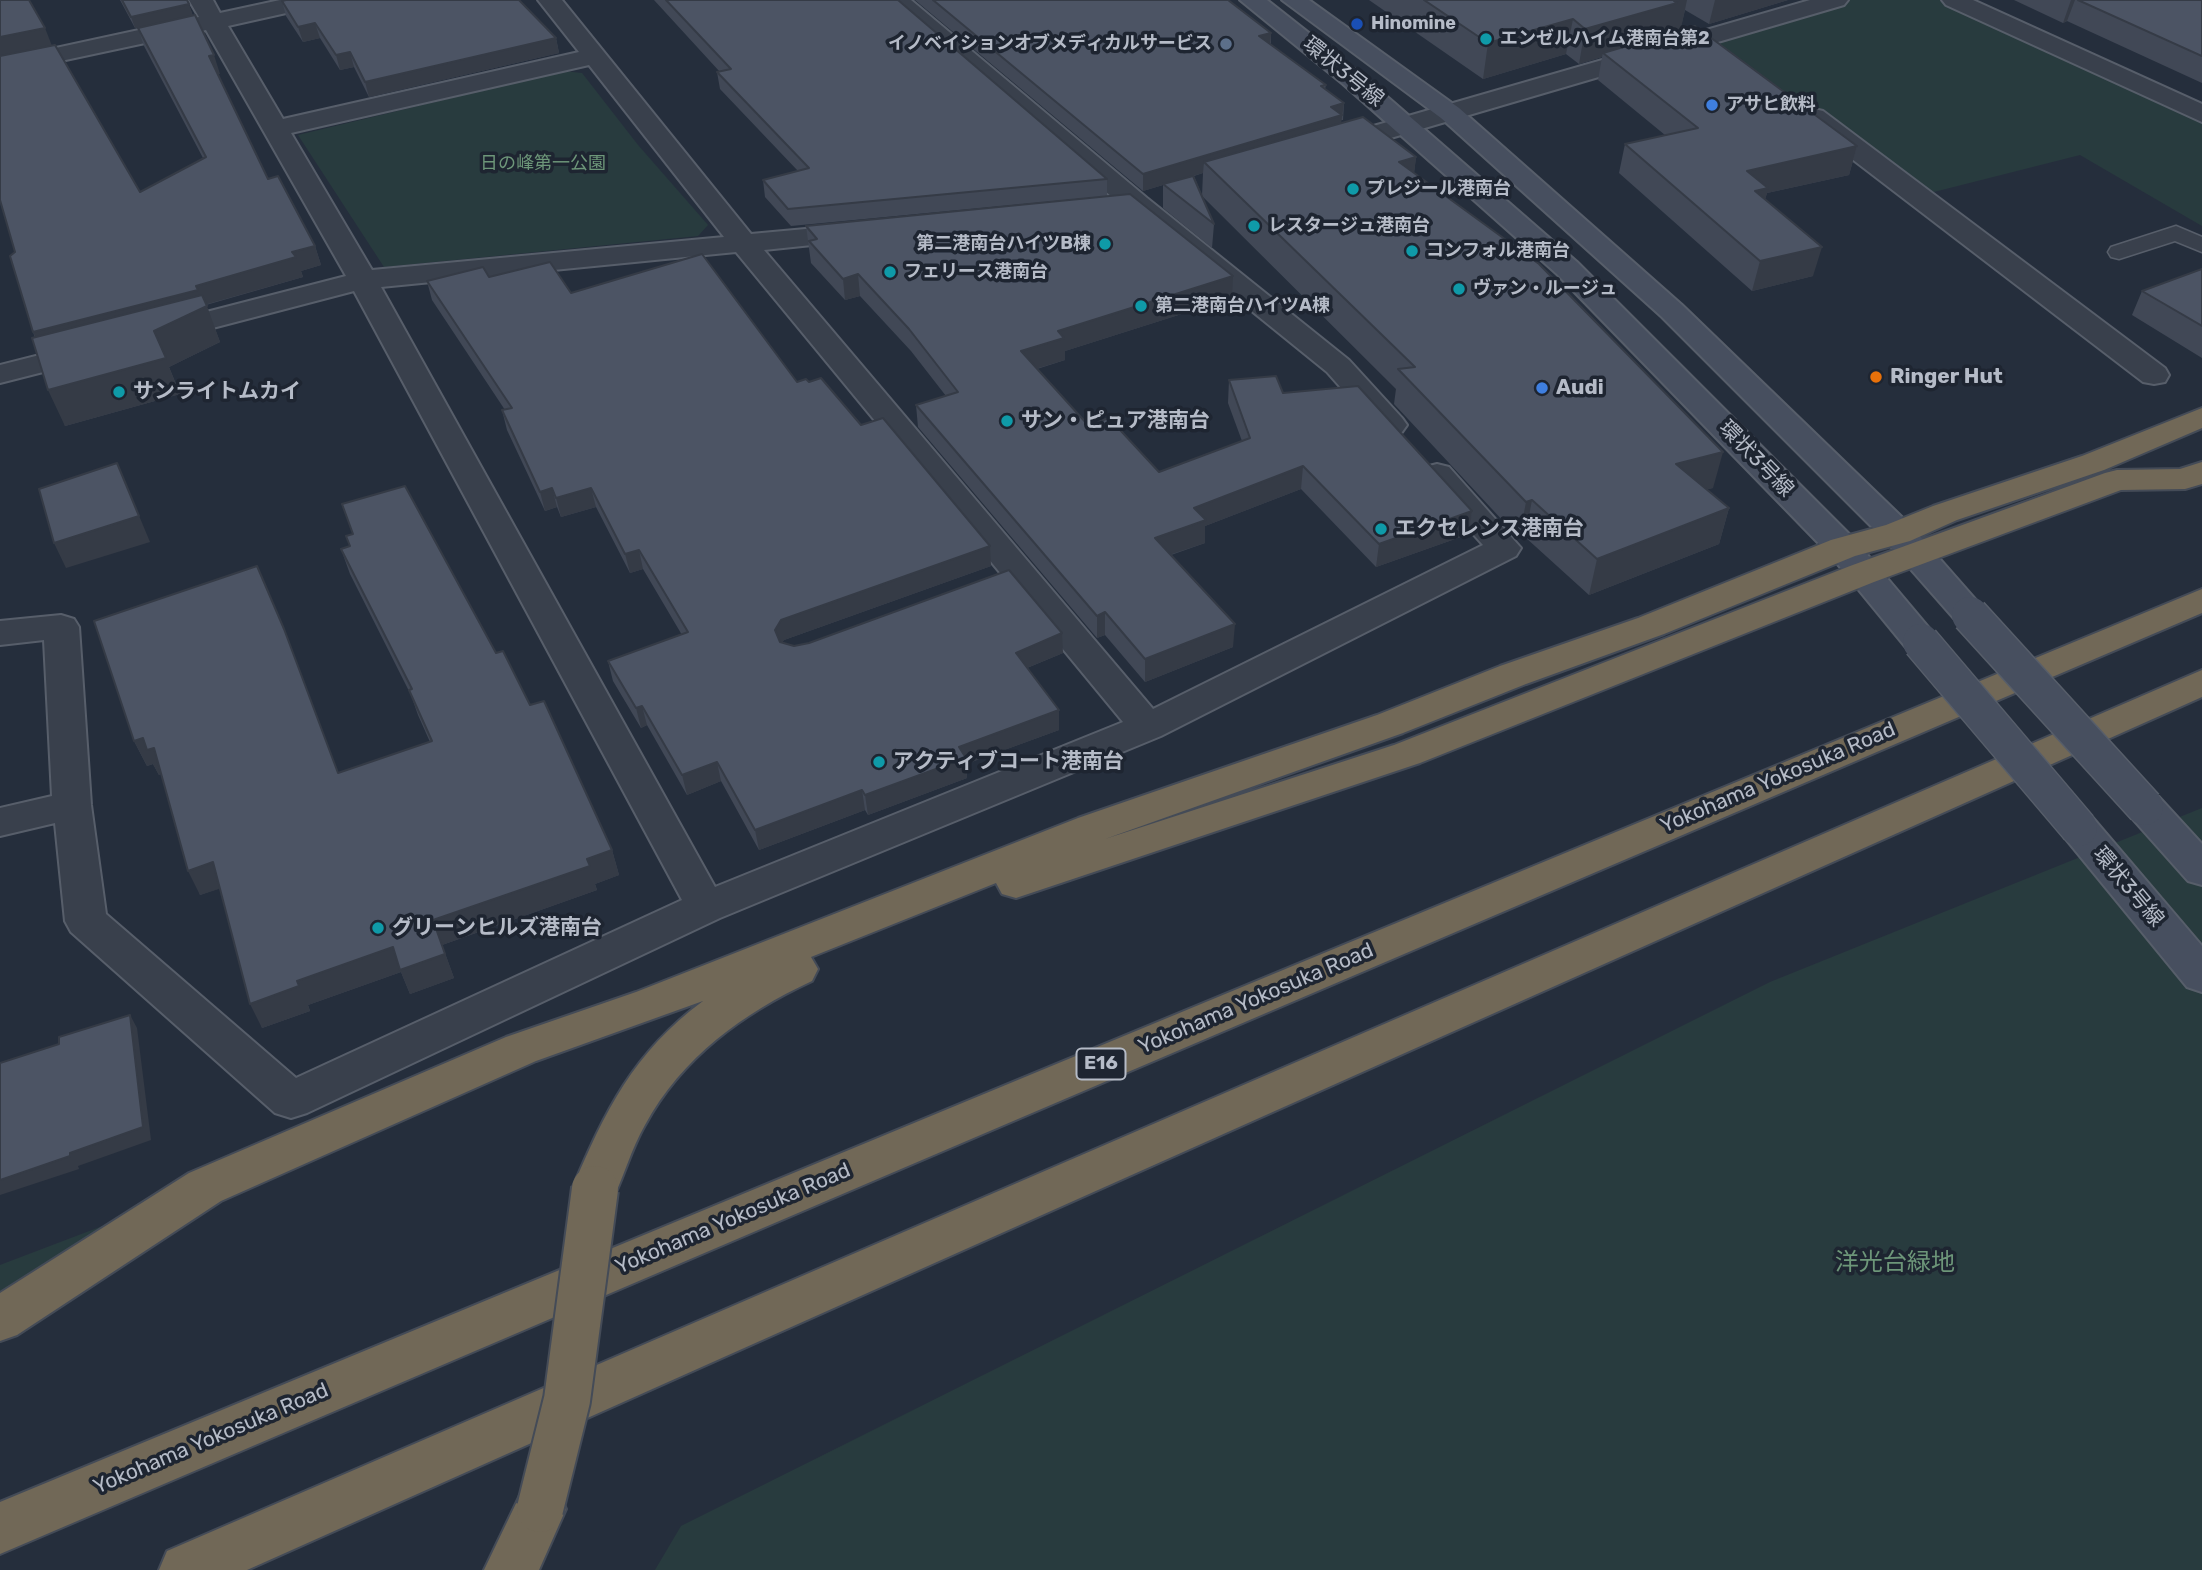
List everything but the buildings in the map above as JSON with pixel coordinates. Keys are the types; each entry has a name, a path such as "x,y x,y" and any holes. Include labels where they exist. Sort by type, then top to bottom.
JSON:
{"highway":[{"path":"1908,544 1945,513 2092,463 2202,417"},
{"path":"0,1319 205,1188 521,1049 651,1004 1092,828 1354,737 1513,675 1651,626 1852,561 2116,480 2185,479 2202,472"},
{"path":"511,1570 540,1509 567,1400 595,1189 630,1110 664,1060 719,1010 782,976 957,903 1407,754 1852,561"},
{"name":"Yokohama Yokosuka Road","path":"0,1528 2202,600"},
{"path":"186,1570 2202,682"}],"street":[{"path":"0,67 207,11 314,0"},
{"path":"550,0 1005,575 1148,727"},
{"path":"0,633 61,627 72,805 86,921 291,1100 706,907 1148,727 1504,548 1338,366 1150,200 897,0"},
{"name":"環状3号線","path":"1252,0 1407,125 1567,268 1650,349 1852,561 2202,975"},
{"name":"環状3号線","path":"1294,0 1450,113 1672,311 1908,544 2202,870"},
{"path":"1311,152 1836,0"},
{"path":"1954,0 2202,114"},
{"path":"207,11 363,280 706,907"},
{"path":"1677,18 1731,54"},
{"path":"274,129 596,56"},
{"path":"1797,104 2154,375"},
{"path":"1096,208 1150,200"},
{"path":"0,374 363,280 893,229"},
{"path":"0,822 72,805"}],"lane":[{"path":"2119,252 2176,233 2202,246"}],"green space":[{"path":"1836,0 1954,0 2202,113 2202,226 2080,155 1918,196 1709,37"},
{"name":"日の峰第一公園","path":"563,71 582,73 638,145 708,225 698,236 384,267 298,135"},
{"name":"洋光台緑地","path":"2202,808 2202,1570 655,1570 681,1526 1770,982"},
{"path":"205,1187 0,1319 0,1265"}],"place":[{"name":"Hinomine","path":"1357,24"},
{"name":"エンゼルハイム港南台第2","path":"1486,39"},
{"name":"イノベイションオブメディカルサービス","path":"1226,44"},
{"name":"アサヒ飲料","path":"1712,105"},
{"name":"プレジール港南台","path":"1353,189"},
{"name":"レスタージュ港南台","path":"1254,226"},
{"name":"第二港南台ハイツB棟","path":"1105,244"},
{"name":"コンフォル港南台","path":"1412,251"},
{"name":"フェリース港南台","path":"890,272"},
{"name":"ヴァン・ルージュ","path":"1459,289"},
{"name":"第二港南台ハイツA棟","path":"1141,306"},
{"name":"Ringer Hut","path":"1876,377"},
{"name":"Audi","path":"1542,388"},
{"name":"サンライトムカイ","path":"119,392"},
{"name":"サン・ピュア港南台","path":"1007,421"},
{"name":"エクセレンス港南台","path":"1381,529"},
{"name":"アクティブコート港南台","path":"879,762"},
{"name":"グリーンヒルズ港南台","path":"378,928"}]}
